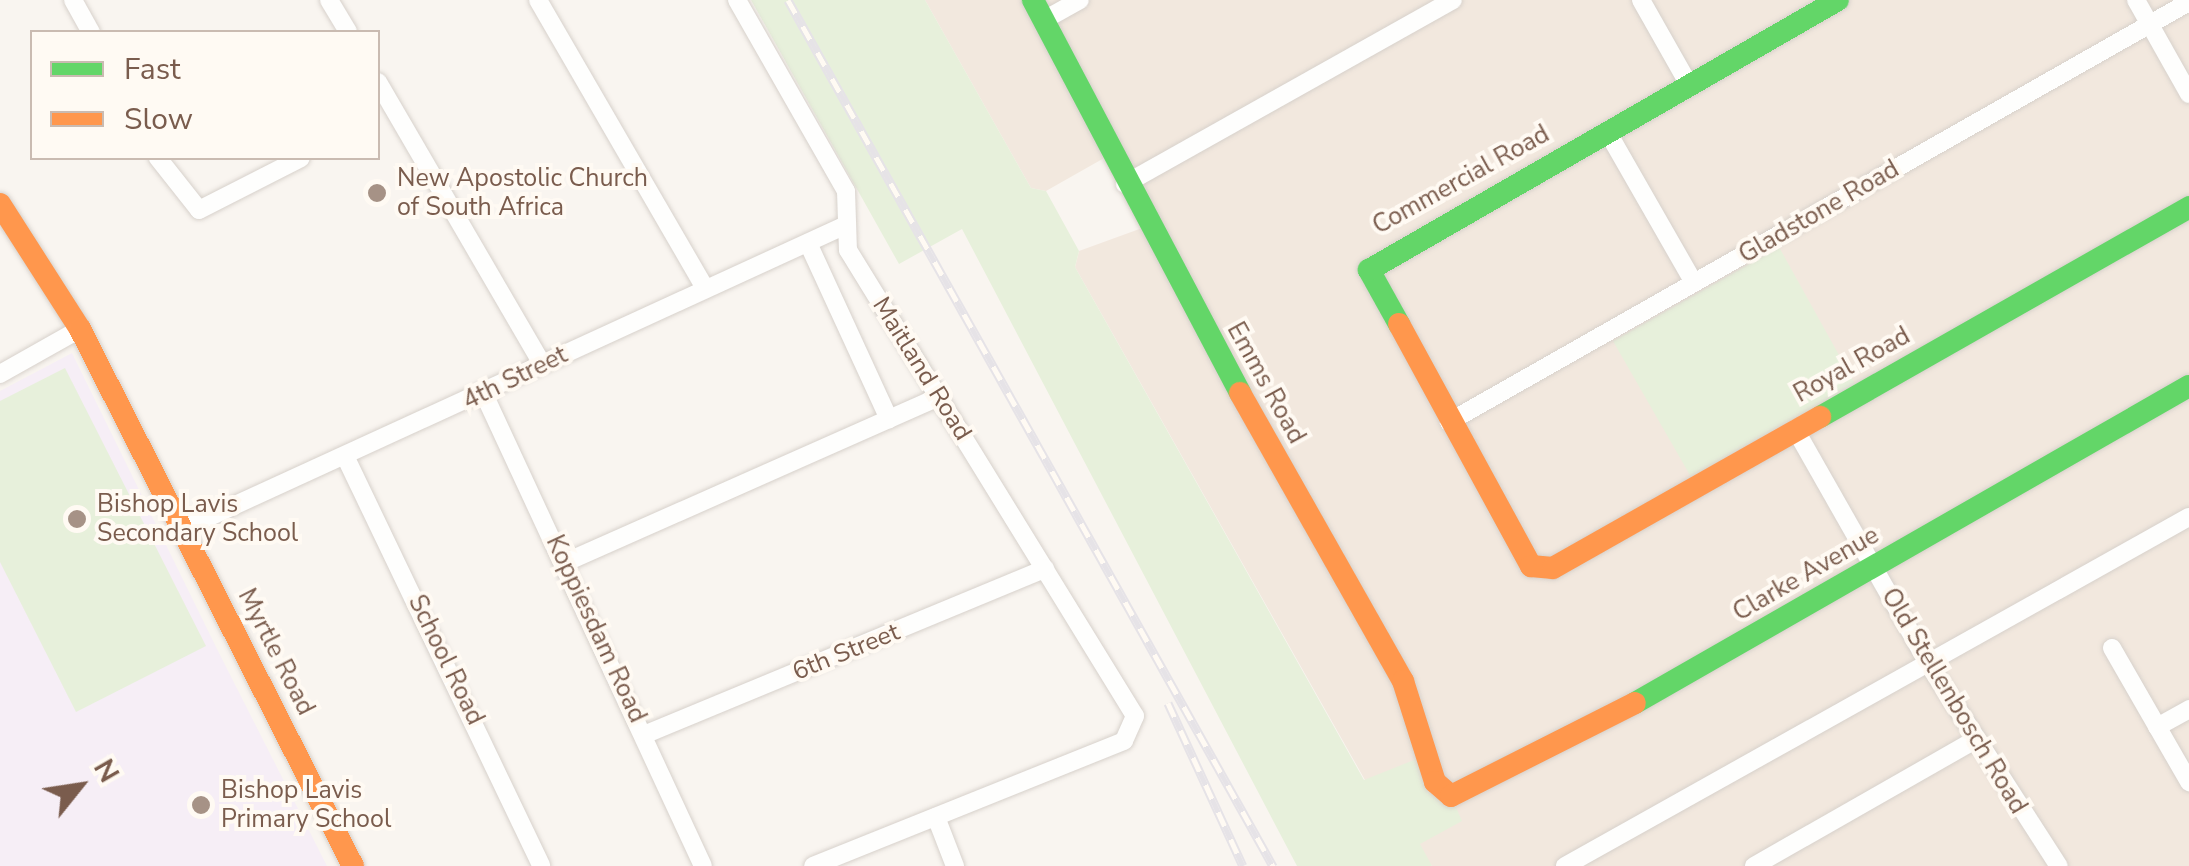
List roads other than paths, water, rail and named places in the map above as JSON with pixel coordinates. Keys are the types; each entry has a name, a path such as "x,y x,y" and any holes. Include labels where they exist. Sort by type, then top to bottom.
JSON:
{"street":[{"path":"73,0 90,30"},
{"path":"329,0 347,30"},
{"path":"538,0 705,288"},
{"name":"Maitland Road","path":"737,0 846,191 848,250 1133,710 1134,728 1124,741 936,816"},
{"path":"1039,10 1080,0"},
{"path":"1125,184 1453,0"},
{"path":"1641,0 1689,85"},
{"name":"Commercial Road","path":"1542,571 1449,422 1369,270 1838,0"},
{"path":"2136,0 2189,94"},
{"name":"Gladstone Road","path":"1449,422 2189,2"},
{"name":"Emms Road","path":"1039,10 1110,138 1125,184 1403,681 1445,794"},
{"path":"384,108 542,364"},
{"path":"1607,131 1694,283"},
{"path":"160,160 199,210 297,160"},
{"name":"Myrtle Road","path":"0,204 80,328 353,866"},
{"name":"Royal Road","path":"1542,571 2189,207"},
{"name":"4th Street","path":"183,529 846,225"},
{"path":"808,242 890,419"},
{"path":"0,374 80,328"},
{"name":"Clarke Avenue","path":"1445,794 1463,796 1545,756 2189,386"},
{"name":"Koppiesdam Road","path":"484,394 646,734 703,866"},
{"path":"564,563 939,397"},
{"name":"Old Stellenbosch Road","path":"1795,429 1926,660 2059,866"},
{"name":"School Road","path":"346,456 541,866"},
{"path":"1565,866 1926,660 2189,517"},
{"name":"6th Street","path":"646,734 1045,569"},
{"path":"2112,648 2189,782"},
{"path":"2157,727 2189,709"},
{"path":"1754,866 1975,740"},
{"path":"813,866 936,816 955,866"}],"railway":[{"path":"788,0 1273,866"},
{"path":"1168,703 1243,866"}],"place":[{"name":"New Apostolic Church of South Africa","path":"377,193"},
{"name":"Bishop Lavis Secondary School","path":"77,519"},
{"name":"Bishop Lavis Primary School","path":"201,805"}]}
